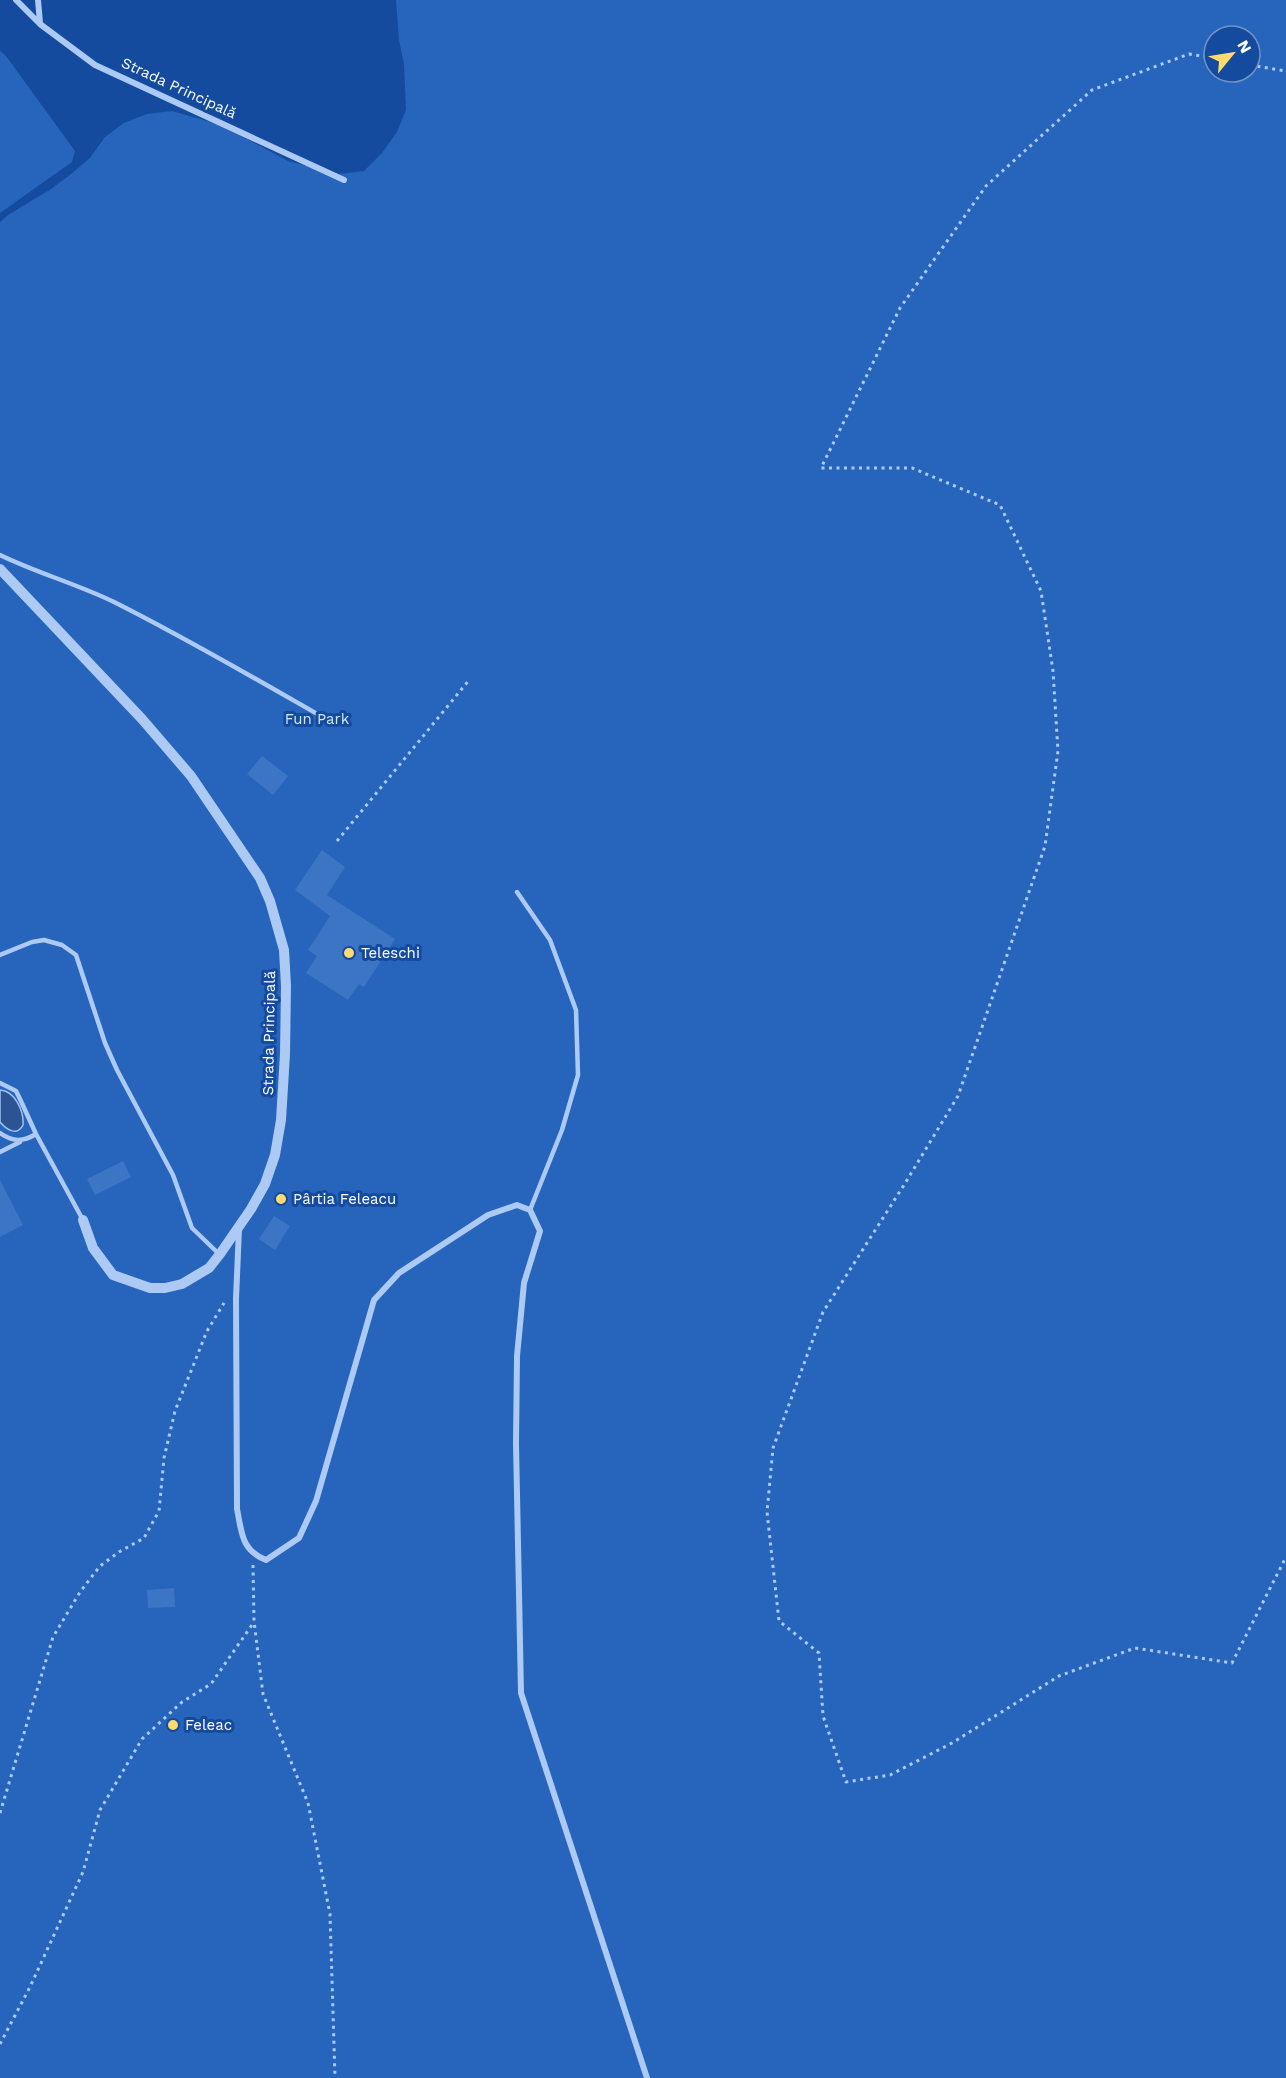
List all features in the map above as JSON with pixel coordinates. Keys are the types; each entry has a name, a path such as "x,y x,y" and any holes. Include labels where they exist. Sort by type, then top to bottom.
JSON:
{"street":[{"name":"Strada Principală","path":"16,0 40,24 95,65 344,180"},
{"path":"38,0 40,24"},
{"name":"Strada Principală","path":"0,569 142,719 191,776 260,878 270,901 284,950 286,986 281,1120 275,1155 264,1184 239,1228 220,1254 209,1268 189,1280 165,1288 150,1288 113,1275 93,1248 83,1220"},
{"path":"239,1228 236,1311 237,1509 242,1537 253,1554 266,1560 299,1538 315,1501 374,1300 399,1274 488,1215 517,1205 530,1210 540,1231 524,1283 517,1356 516,1444 521,1693 647,2078"}],"lane":[{"path":"0,555 111,601 209,652 333,723"},
{"path":"517,892 550,940 576,1010 578,1075 562,1130 530,1210"},
{"path":"0,955 32,942 44,940 62,945 76,955 105,1043 173,1175 192,1228 220,1254"},
{"path":"0,1083 16,1091 36,1134 83,1220"},
{"path":"0,1133 14,1140 26,1139"},
{"path":"0,1152 36,1134"}],"path":[{"path":"1202,56 1189,54 1092,90 986,186 900,309 821,468 912,468 1000,505 1041,591 1053,671 1058,752 1045,846 958,1096 823,1312 773,1448 767,1512 779,1621 819,1653 823,1716 846,1782 890,1775 952,1743 1059,1676 1135,1648 1232,1663 1286,1557"},
{"path":"1262,67 1286,71"},
{"path":"337,841 470,680"},
{"path":"0,1813 53,1637 80,1592 100,1566 144,1538 159,1511 164,1458 175,1411 207,1331 224,1302"},
{"path":"253,1554 254,1622 263,1694 308,1803 330,1914 335,2078"},
{"path":"0,2044 30,1987 83,1872 100,1810 141,1739 182,1702 211,1684 254,1622"}],"green space":[{"name":"Fun Park","path":"396,0 1286,0 1286,2078 0,2078 0,222 71,174 90,158 105,137 124,123 147,114 172,111 221,125 288,161 339,174 364,171 382,153 397,132 406,110 404,64 399,40"},
{"path":"0,51 6,56 75,151 72,162 0,213"}],"shaded area":[{"path":"0,1090 10,1094 18,1103 23,1125 18,1131 8,1129 0,1122"}],"building":[{"path":"262,756 288,776 273,795 247,774"},
{"name":"Teleschi","path":"322,850 345,867 327,895 395,939 364,987 359,984 348,1000 306,973 317,956 308,950 330,916 295,890"},
{"path":"123,1161 131,1177 95,1195 87,1179"},
{"path":"0,1180 23,1225 0,1237"},
{"path":"274,1216 290,1226 275,1250 259,1239"},
{"path":"174,1588 175,1607 148,1608 147,1590"}],"place":[{"name":"Teleschi","path":"349,953"},
{"name":"Pârtia Feleacu","path":"281,1199"},
{"name":"Feleac","path":"173,1725"}]}
